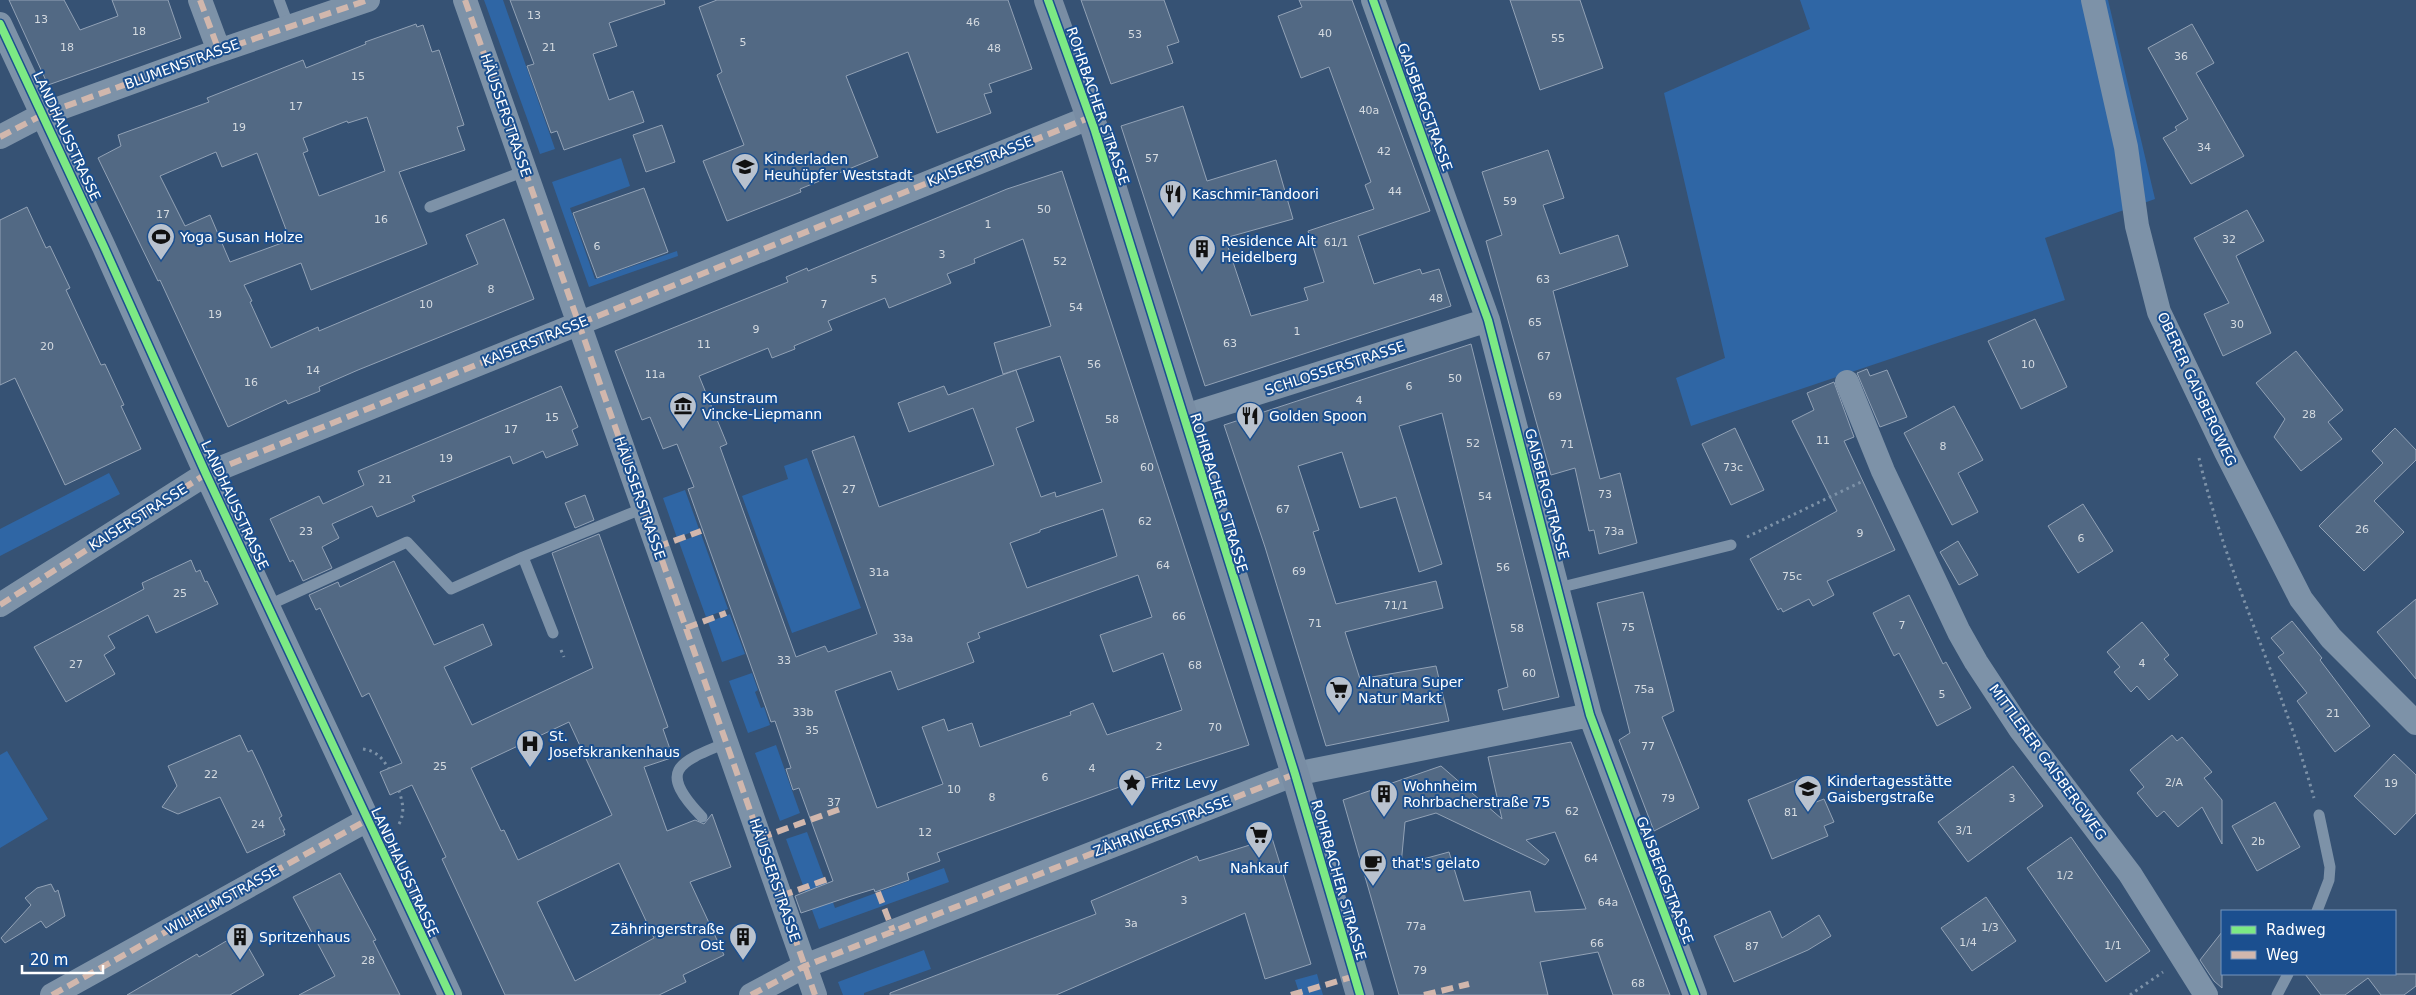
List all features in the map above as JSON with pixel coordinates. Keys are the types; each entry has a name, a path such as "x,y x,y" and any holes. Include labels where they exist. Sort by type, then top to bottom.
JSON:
{"main road":[{"name":"ROHRBACHER STRASSE","path":"1048,0 1091,117 1182,417 1295,774 1360,995"}],"street":[{"path":"200,0 213,53"},
{"name":"BLUMENSTRASSE","path":"0,137 44,114 368,0"},
{"name":"HÄUSSERSTRASSE","path":"466,0 815,995"},
{"name":"GAISBERGSTRASSE","path":"1374,0 1488,320 1590,715 1695,995"},
{"name":"OBERER GAISBERGWEG","path":"2093,0 2124,138 2138,226 2159,312 2226,452 2301,600 2331,638 2416,723"},
{"name":"LANDHAUSSTRASSE","path":"0,24 44,114 206,474 450,995"},
{"name":"KAISERSTRASSE","path":"0,605 206,474 1091,117"},
{"name":"SCHLOSSERSTRASSE","path":"1182,417 1488,320"},
{"name":"MITTLERER GAISBERGWEG","path":"1847,382 1883,471 1959,632 1976,662 2020,729 2130,874 2206,995"},
{"name":"ZÄHRINGERSTRASSE","path":"752,995 805,966 1295,774 1590,715"},
{"name":"WILHELMSTRASSE","path":"52,995 367,820"}],"lane":[{"path":"279,0 289,27"},
{"path":"430,207 525,171"},
{"path":"269,605 407,542 451,588 523,556 644,508"},
{"path":"1558,588 1731,545"},
{"path":"523,556 553,633"},
{"path":"702,817 684,798 677,784 678,770 691,757 726,743"},
{"path":"2317,910 2329,880 2330,868 2319,815"},
{"path":"2277,995 2287,975"}],"path":[{"path":"2198,455 2216,517 2270,672 2300,748 2319,815"},
{"path":"1731,545 1883,471"},
{"path":"2130,995 2183,958"}],"shaded area":[{"path":"484,0 503,0 555,149 540,154"},
{"path":"1800,0 2108,0 2155,199 2045,238 2065,300 1691,426 1676,378 1725,358 1664,93 1810,29"},
{"path":"621,158 630,186 570,208 595,279 677,251 678,256 589,287 552,182"},
{"path":"807,458 861,608 792,633 742,496 788,479 784,466"},
{"path":"109,473 120,494 0,556 0,529"},
{"path":"685,490 699,529 677,538 663,498"},
{"path":"701,534 728,609 706,617 679,542"},
{"path":"730,614 745,654 722,662 708,622"},
{"path":"752,673 758,690 755,692 761,708 764,707 770,725 748,733 729,681"},
{"path":"776,745 800,813 780,821 755,753"},
{"path":"7,751 48,819 0,848 0,755"},
{"path":"807,832 835,908 944,868 949,882 819,929 786,839"},
{"path":"924,950 931,969 864,993 864,995 843,995 838,982"},
{"path":"1317,974 1323,995 1300,995 1295,980"}],"building":[{"path":"9,0 64,0 80,30 118,16 112,0 168,0 181,38 48,85"},
{"path":"510,0 664,0 665,4 609,23 617,46 593,54 609,100 633,91 644,122 564,150 557,131 551,133 527,66 534,64"},
{"path":"717,0 1008,0 1032,69 989,84 992,92 984,94 991,113 937,133 908,52 846,76 878,157 800,189 801,192 727,221 703,161 744,145 717,75 722,72 699,7"},
{"path":"1081,0 1164,0 1179,42 1167,46 1173,63 1111,84"},
{"path":"1299,0 1352,0 1430,211 1358,236 1374,284 1420,269 1422,274 1439,269 1451,306 1205,386 1121,126 1183,106 1207,181 1276,160 1293,219 1225,238 1251,316 1308,300 1304,288 1324,282 1308,231 1374,209 1365,185 1371,182 1329,67 1301,78 1278,16 1302,7"},
{"path":"1510,0 1580,0 1603,68 1540,90"},
{"path":"416,24 417,27 423,25 432,52 439,50 464,125 457,127 465,150 399,172 427,244 311,290 301,263 244,285 271,348 318,327 319,331 478,264 466,235 504,219 534,299 358,370 319,387 320,391 288,404 286,400 228,427 160,280 158,281 98,158 121,146 118,135 209,102 207,98 303,60 306,68 366,44 365,42","holes":["367,117 385,171 319,196 303,153 308,151 303,138 347,121 348,123","216,152 222,167 257,153 290,240 230,262 210,215 185,226 160,176"]},
{"path":"2192,24 2214,63 2196,73 2244,156 2191,184 2163,138 2177,130 2175,127 2188,119 2148,48"},
{"path":"662,125 675,162 646,172 633,135"},
{"path":"1548,150 1564,198 1543,205 1560,254 1618,235 1628,266 1553,291 1600,479 1620,473 1637,543 1599,554 1594,530 1589,531 1575,468 1551,475 1486,241 1502,235 1482,172"},
{"path":"1062,171 1249,745 1136,781 937,853 940,861 907,873 909,880 875,892 874,889 851,896 801,913 795,896 833,881 799,788 793,790 786,769 791,768 775,721 771,722 688,489 694,487 677,444 663,449 650,417 642,420 615,351 788,282 786,277 807,268 808,271 1007,189","holes":["1023,239 1051,326 994,343 1003,374 1016,370 948,395 944,386 898,403 909,432 973,408 994,465 879,507 854,436 812,451 877,634 828,652 825,646 796,657 720,447 727,444 699,376 768,348 772,358 795,349 794,346 832,330 828,321 885,298 889,308 951,283 947,274 975,263 974,259","1060,356 1102,482 1056,497 1055,492 1041,497 1016,428 1034,421 1016,370","1103,509 1117,556 1027,588 1010,543 1040,532 1040,530","1138,575 1152,617 1100,635 1113,672 1163,653 1182,710 1107,735 1093,703 1070,712 1071,715 980,747 972,723 948,731 944,719 922,727 943,784 877,808 835,691 891,671 898,690 974,662 967,643 980,638 978,633"]},
{"path":"644,188 668,252 597,278 573,213"},
{"path":"27,207 46,248 50,246 70,288 66,290 101,365 105,364 124,405 121,406 141,449 65,485 15,378 0,385 0,220"},
{"path":"2247,210 2264,241 2236,256 2271,333 2223,356 2204,314 2229,303 2194,238"},
{"path":"2035,319 2067,387 2021,409 1988,341"},
{"path":"1471,344 1559,697 1503,710 1498,690 1508,687 1442,413 1399,426 1442,564 1419,572 1396,497 1360,508 1342,452 1298,466 1319,530 1313,532 1336,604 1436,581 1443,608 1345,632 1360,679 1436,666 1449,721 1326,746 1265,547 1224,425"},
{"path":"2296,351 2343,410 2328,422 2342,439 2301,471 2274,437 2285,419 2256,383"},
{"path":"1867,369 1870,376 1887,370 1907,417 1880,427 1857,373"},
{"path":"1834,382 1854,437 1844,441 1895,550 1827,581 1834,595 1813,606 1809,599 1783,612 1781,608 1778,610 1750,559 1837,511 1792,421 1814,410 1807,393"},
{"path":"561,386 578,427 572,430 578,445 546,458 543,451 513,464 510,456 412,496 415,501 377,517 372,506 332,524 339,538 322,547 332,568 303,581 293,560 290,562 270,519 319,496 323,504 364,485 358,471"},
{"path":"1954,406 1983,460 1958,473 1978,512 1952,525 1904,433"},
{"path":"1735,428 1764,490 1731,505 1702,444"},
{"path":"2395,428 2416,450 2416,460 2374,501 2404,532 2364,571 2319,526 2383,463 2372,451"},
{"path":"585,495 594,520 575,528 565,503"},
{"path":"2083,504 2113,551 2078,573 2048,526"},
{"path":"599,534 668,727 663,729 671,752 669,752 671,758 644,767 667,831 695,820 704,824 712,814 731,867 690,882 724,955 683,975 686,982 659,995 505,995 442,859 446,857 412,785 390,795 380,772 402,763 369,693 362,697 320,608 316,610 309,595 338,582 340,587 394,561 434,645 483,624 492,645 444,667 472,725 593,668 552,553","holes":["569,722 612,815 518,860 504,830 501,831 471,768","619,863 654,938 575,981 537,902"]},
{"path":"1958,541 1978,575 1959,585 1940,552"},
{"path":"191,560 196,572 200,570 205,582 207,581 218,604 156,633 148,615 108,636 115,648 104,655 115,674 66,702 34,647 144,589 142,583"},
{"path":"1643,592 1674,711 1662,717 1699,808 1654,831 1619,740 1630,733 1597,603"},
{"path":"1909,595 1943,664 1946,662 1971,708 1937,726 1899,653 1894,656 1873,613"},
{"path":"2416,599 2416,679 2377,632"},
{"path":"2292,621 2322,658 2320,660 2370,726 2335,752 2297,701 2307,693 2278,657 2284,653 2271,638"},
{"path":"2142,622 2169,655 2164,659 2178,675 2149,700 2137,686 2131,692 2114,672 2120,667 2107,652"},
{"path":"240,735 248,752 252,750 282,816 279,818 285,830 283,830 285,835 247,853 220,797 178,814 162,807 177,786 168,766"},
{"path":"2172,735 2177,741 2182,737 2212,772 2204,778 2222,800 2222,844 2202,807 2178,827 2164,811 2157,817 2137,793 2144,787 2130,770"},
{"path":"1571,742 1670,995 1613,995 1598,952 1540,962 1548,995 1399,995 1343,800 1441,766 1502,819 1488,757","holes":["1436,813 1545,865 1549,860 1526,840 1555,832 1586,909 1535,912 1530,891 1464,901 1449,852 1401,865 1405,822"]},
{"path":"2394,754 2416,775 2416,813 2395,835 2354,796"},
{"path":"2013,766 2043,806 1968,862 1938,822"},
{"path":"1806,776 1816,802 1824,799 1834,822 1824,826 1828,836 1772,859 1748,800"},
{"path":"2275,802 2300,847 2257,871 2232,826"},
{"path":"2071,837 2150,951 2106,982 2027,868"},
{"path":"1272,838 1311,964 1265,979 1245,913 1056,995 890,995 890,993 1096,914 1091,901 1197,856 1199,861"},
{"path":"340,873 376,940 373,941 400,995 299,995 335,976 293,897"},
{"path":"51,884 55,892 58,890 65,916 46,928 41,921 5,943 1,938 31,905 25,898 37,888"},
{"path":"1986,897 2016,941 1972,971 1941,928"},
{"path":"1770,911 1782,938 1819,915 1831,936 1808,950 1734,982 1714,936"},
{"path":"240,933 264,975 230,995 127,995 197,954 199,957"},
{"path":"2221,933 2222,988 2214,981 2200,960"},
{"path":"2416,974 2416,986 2404,995 2381,995 2368,978 2345,995 2321,995 2306,975"}],"marked path":[{"path":"200,0 219,51"},
{"path":"0,137 44,114 207,55 368,0"},
{"path":"465,0 815,995"},
{"path":"0,605 206,474 1091,117"},
{"path":"657,547 701,531"},
{"path":"686,628 726,613"},
{"path":"751,995 805,966 1295,774"},
{"path":"760,838 843,808"},
{"path":"52,995 367,820"},
{"path":"781,896 828,879"},
{"path":"878,892 893,931"},
{"path":"1291,995 1355,976"},
{"path":"1424,995 1469,984"}],"cycle path":[{"path":"1048,0 1095,131 1295,774 1360,995"},
{"path":"1373,0 1488,320 1590,715 1695,995"},
{"path":"0,24 104,247 206,474 450,995"}],"place":[{"name":"Kinderladen Heuhüpfer Weststadt","path":"745,191"},
{"name":"Kaschmir-Tandoori","path":"1173,218"},
{"name":"Yoga Susan Holze","path":"161,261"},
{"name":"Residence Alt Heidelberg","path":"1202,273"},
{"name":"Kunstraum Vincke-Liepmann","path":"683,430"},
{"name":"Golden Spoon","path":"1250,440"},
{"name":"Alnatura Super Natur Markt","path":"1339,714"},
{"name":"St. Josefskrankenhaus","path":"530,768"},
{"name":"Fritz Levy","path":"1132,807"},
{"name":"Kindertagesstätte Gaisbergstraße","path":"1808,813"},
{"name":"Wohnheim Rohrbacherstraße 75","path":"1384,818"},
{"name":"Nahkauf","path":"1259,859"},
{"name":"that's gelato","path":"1373,887"},
{"name":"Spritzenhaus","path":"240,961"},
{"name":"Zähringerstraße Ost","path":"743,961"}]}
